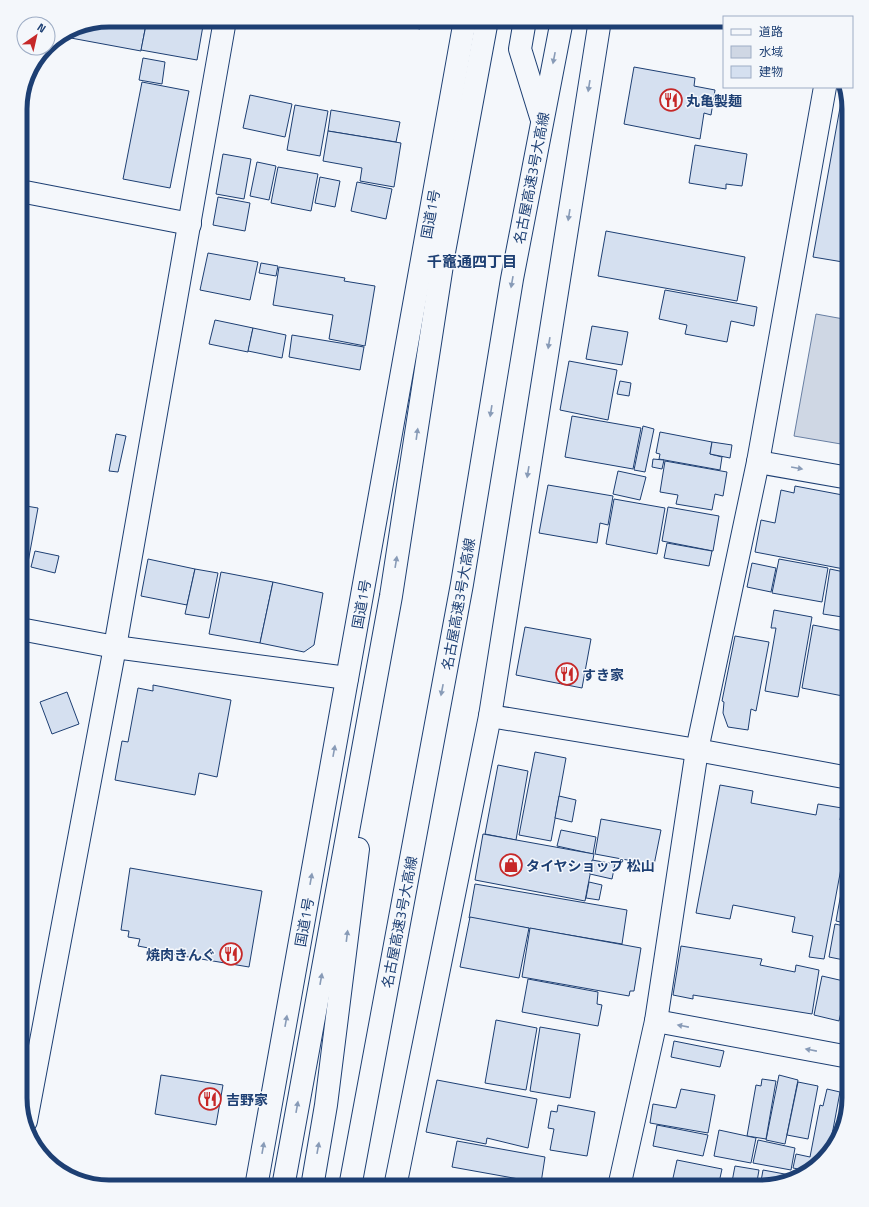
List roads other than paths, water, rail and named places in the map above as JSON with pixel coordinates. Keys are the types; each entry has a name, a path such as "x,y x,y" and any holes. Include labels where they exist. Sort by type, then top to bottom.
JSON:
{"main road":[{"path":"28,1110 115,647 225,27"},
{"name":"国道1号","path":"257,1180 348,678 463,27"},
{"path":"283,1180 391,596 411,476 444,252 486,27"},
{"path":"525,27 520,49 542,120"},
{"name":"名古屋高速3号大高線","path":"351,1180 460,592 512,279 561,27"},
{"path":"396,1180 490,716 599,27"},
{"path":"621,1180 656,1021 697,750 758,462 824,88"},
{"path":"27,192 190,224"},
{"path":"758,462 842,477"},
{"path":"313,1180 326,1105 391,596"},
{"path":"27,630 115,647 348,678"},
{"path":"490,716 697,750 842,777"},
{"path":"656,1021 842,1056"}],"water":[{"path":"816,314 842,319 841,444 794,436"}],"place":[{"name":"丸亀製麺","path":"671,100"},
{"name":"すき家","path":"567,674"},
{"name":"タイヤショップ 松山","path":"511,865"},
{"name":"焼肉きんぐ","path":"231,954"},
{"name":"吉野家","path":"210,1099"}],"district":[{"name":"千竈通四丁目","path":"472,261"}]}
